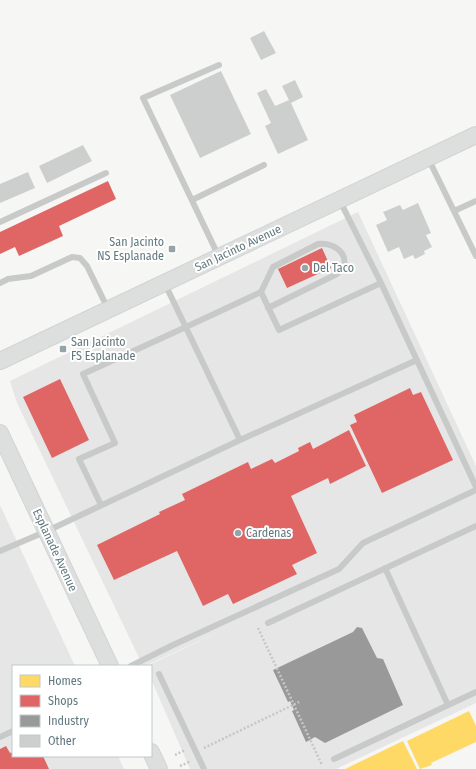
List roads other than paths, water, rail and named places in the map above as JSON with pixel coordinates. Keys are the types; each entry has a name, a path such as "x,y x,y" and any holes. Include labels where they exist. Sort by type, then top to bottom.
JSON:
{"main road":[{"name":"San Jacinto Avenue","path":"0,360 476,135"},
{"name":"Esplanade Avenue","path":"0,433 110,665"},
{"path":"152,754 159,769"}],"lane":[{"path":"219,65 143,98 219,257"},
{"path":"428,158 476,256"},
{"path":"192,200 264,165"},
{"path":"0,222 106,173"},
{"path":"133,665 339,568 363,543 476,489 381,283 340,200"},
{"path":"454,211 476,201"},
{"path":"101,505 79,459 115,443 83,374 186,328 261,292 273,267 318,244 326,243 338,248 345,260 342,270 337,274 268,308"},
{"path":"0,283 8,279 31,276 72,257 80,258 87,266 108,309"},
{"path":"164,283 240,440"},
{"path":"261,292 279,330 381,283"},
{"path":"0,552 240,440 417,360"},
{"path":"268,623 476,526"},
{"path":"384,568 448,705"},
{"path":"159,674 204,769"},
{"path":"334,759 476,692"},
{"path":"0,738 12,732"}],"place":[{"name":"San Jacinto NS Esplanade","path":"172,249"},
{"name":"Del Taco","path":"305,268"},
{"name":"San Jacinto FS Esplanade","path":"63,349"},
{"name":"Cardenas","path":"238,533"}]}
